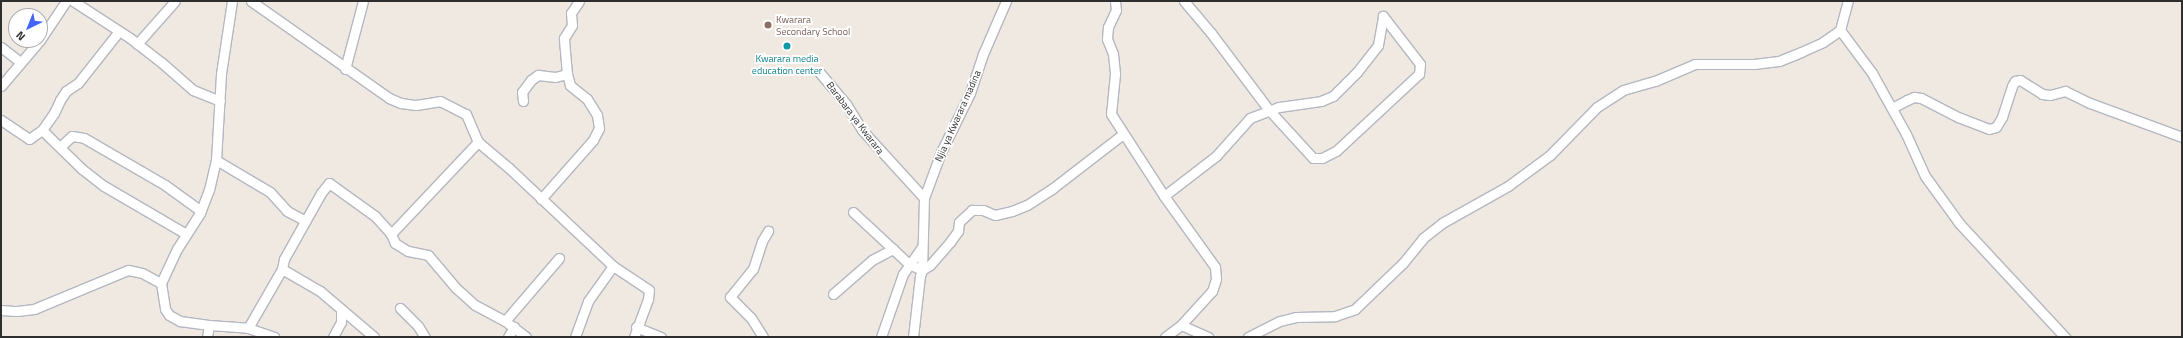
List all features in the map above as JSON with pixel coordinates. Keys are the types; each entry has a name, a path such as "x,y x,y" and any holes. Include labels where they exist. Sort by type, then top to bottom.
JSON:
{"street":[{"path":"48,28 66,1"},
{"path":"73,1 137,44 161,62 193,90 220,101"},
{"path":"137,44 175,1"},
{"path":"232,1 221,74 216,160 209,190 201,211 176,249 162,283 165,309 169,315 180,321 248,328 274,337"},
{"path":"251,1 389,98 402,103 416,105 440,101 463,112 470,120 478,142 509,168 613,266 649,290 648,299 636,327 634,337"},
{"path":"345,68 363,1"},
{"path":"541,199 593,140 599,128 597,115 587,99 570,85 566,74 564,38 572,25 571,13 580,1"},
{"name":"Njia ya Kwarara madina","path":"924,198 941,152 970,93 983,54 1006,1"},
{"path":"1115,1 1116,10 1108,26 1107,39 1113,54 1115,74 1111,114 1164,196 1215,267 1216,279 1212,291 1181,325 1164,337"},
{"path":"1164,196 1216,156 1250,118 1269,110 1321,101 1333,96 1357,72 1378,45 1383,16 1420,64 1419,74 1336,151 1322,158 1313,158 1269,110 1211,33 1184,1"},
{"path":"1248,337 1280,321 1296,317 1335,316 1355,309 1403,263 1423,238 1442,223 1508,186 1550,155 1597,107 1623,90 1655,81 1695,64 1754,64 1779,60 1823,42 1840,30 1848,1"},
{"path":"1840,30 1872,74 1892,108 1906,134 1925,176 1959,223 2065,337"},
{"path":"1,120 29,139 42,130 54,113 66,91 78,83 119,31"},
{"path":"1,47 20,62"},
{"path":"1,86 33,48"},
{"name":"Barabara ya Kwarara","path":"820,73 846,104 862,130 924,198"},
{"path":"523,101 522,92 531,80 538,75 555,77 566,74"},
{"path":"1892,108 1914,97 1921,98 1958,117 1989,129 1996,126 2002,117 2012,86 2015,81 2020,80 2042,94 2050,95 2064,91 2090,103 2182,137"},
{"path":"42,130 82,169 104,186 186,234"},
{"path":"922,270 930,265 950,242 958,231 959,222 972,210 983,210 995,215 1012,211 1027,205 1124,134"},
{"path":"60,147 72,136 84,138 165,185 201,211"},
{"path":"391,234 478,142"},
{"path":"216,160 270,192 287,211 306,222"},
{"path":"248,328 282,269 284,259 321,193 329,183 375,216 391,234 395,243 408,251 428,255 456,288 475,305 505,321 526,337"},
{"path":"913,337 922,270 924,198"},
{"path":"853,212 909,264 922,270"},
{"path":"763,337 751,318 730,297 753,269 762,241 768,231"},
{"path":"881,337 903,274 922,247"},
{"path":"833,294 872,260 893,249"},
{"path":"505,321 559,258"},
{"path":"575,337 590,297 613,266"},
{"path":"282,269 320,291 374,336"},
{"path":"1,310 17,311 34,309 128,270 142,273 162,283"},
{"path":"400,308 418,326 425,337"},
{"path":"333,337 341,322 341,309"},
{"path":"207,337 209,325"},
{"path":"1181,325 1208,337"},
{"path":"508,337 514,327"},
{"path":"636,327 661,337"}],"place":[{"name":"Kwarara Secondary School","path":"768,25"},
{"name":"Kwarara media education center","path":"787,46"}]}
